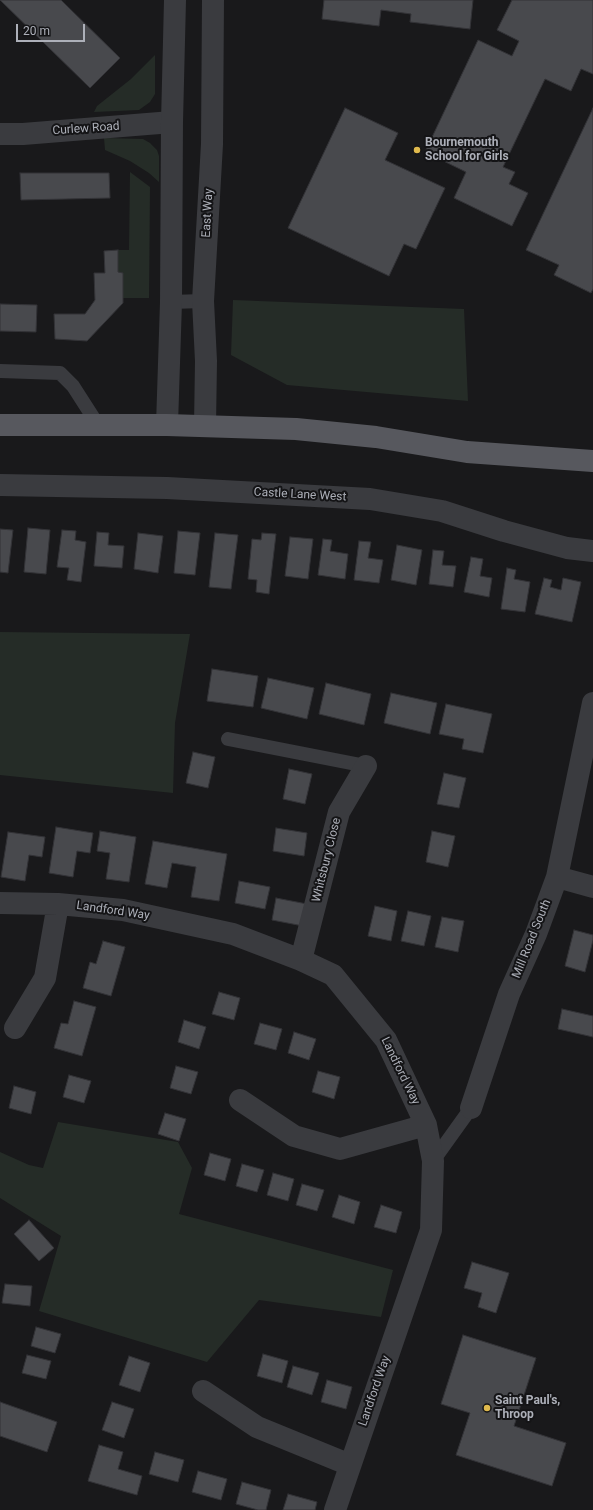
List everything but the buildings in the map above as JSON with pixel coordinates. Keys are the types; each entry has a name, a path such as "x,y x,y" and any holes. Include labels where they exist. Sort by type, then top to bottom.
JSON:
{"main road":[{"path":"0,425 168,425 296,429 376,437 468,452 593,461"}],"street":[{"path":"168,425 175,0"},
{"name":"East Way","path":"205,426 206,361 203,301 212,144 213,0"},
{"name":"Curlew Road","path":"0,134 23,134 172,122"},
{"name":"Castle Lane West","path":"0,485 167,488 370,499 442,511 504,531 567,548 593,551"},
{"name":"Mill Road South","path":"471,1108 509,994 536,934 556,877 593,703"},
{"name":"Whitsbury Close","path":"301,960 339,812 366,766"},
{"path":"556,877 593,887"},
{"name":"Landford Way","path":"0,903 58,904 123,910 233,934 301,960 333,975 386,1040 426,1125 433,1161 431,1230 335,1510"},
{"path":"15,1028 45,978 58,904"},
{"path":"240,1100 294,1136 340,1149 426,1125"},
{"path":"202,1391 257,1427 350,1465"}],"lane":[{"path":"0,125 0,134"},
{"path":"171,302 203,301"},
{"path":"0,371 60,373 73,386 98,425"},
{"path":"228,739 366,766"},
{"name":"Mill Road South","path":"433,1161 471,1108"}],"shaded area":[{"path":"155,55 155,94 150,102 139,110 94,112 97,106 131,79"},
{"path":"104,138 143,139 150,143 157,150 159,156 159,182 149,173 130,161 105,150"},
{"path":"130,172 150,187 149,298 123,298 123,273 118,272 118,250 129,250"},
{"path":"233,300 464,309 468,401 287,385 231,355"},
{"path":"0,632 190,634 175,723 173,793 0,775"},
{"path":"58,1122 178,1142 192,1168 179,1214 393,1270 381,1317 259,1300 207,1362 39,1311 61,1236 0,1198 0,1152 29,1165 43,1168"}],"place":[{"name":"Bournemouth School for Girls","path":"417,150"},
{"name":"Saint Paul's, Throop","path":"487,1408"}]}
